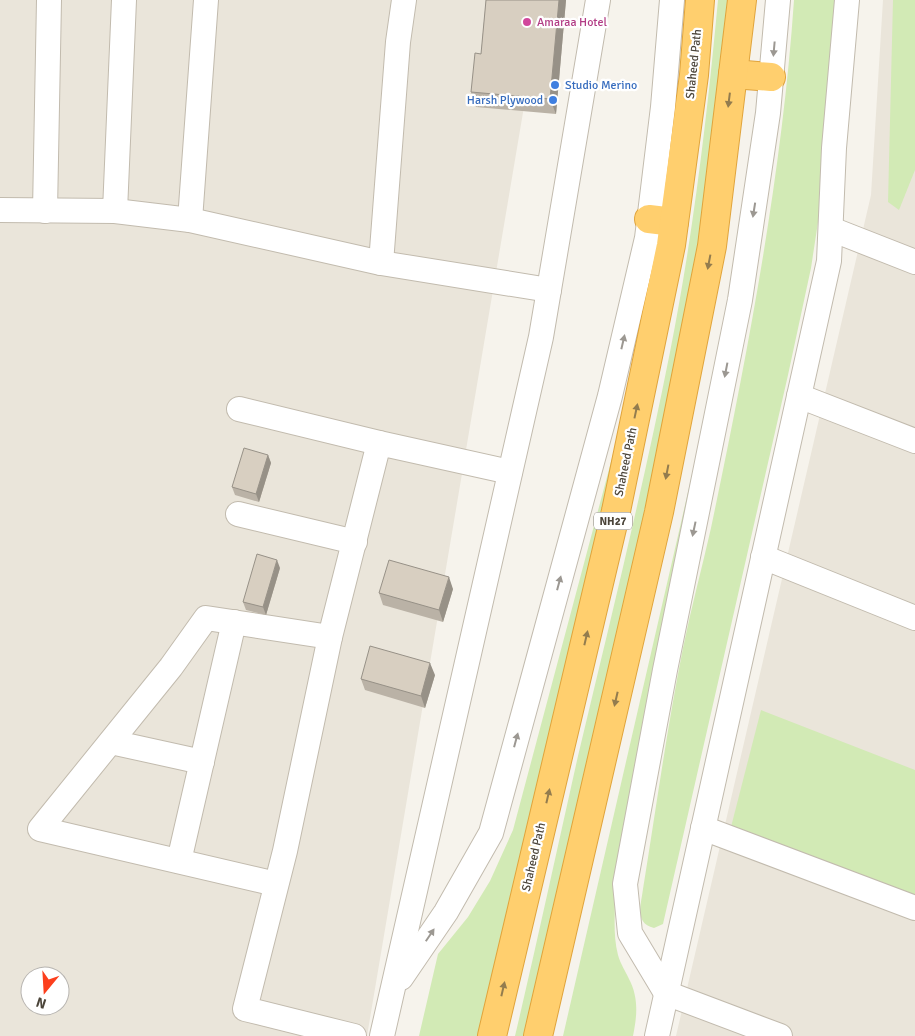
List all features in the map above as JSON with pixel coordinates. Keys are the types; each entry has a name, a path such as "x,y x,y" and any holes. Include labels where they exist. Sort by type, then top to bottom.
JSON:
{"highway":[{"name":"Shaheed Path","path":"492,1036 616,511 671,245 662,221 694,75 700,0"},
{"path":"538,1036 659,512 712,246 742,0"},
{"path":"733,74 771,77"}],"street":[{"path":"45,211 49,0"},
{"path":"115,211 124,0"},
{"path":"190,220 206,0"},
{"path":"381,263 398,42 404,0"},
{"path":"382,1036 541,337 598,0"},
{"path":"393,989 446,912 491,833 610,396 647,238 662,221 663,107 672,0"},
{"path":"778,0 768,114 740,300 665,670 625,884 630,933 666,994 780,1036"},
{"path":"657,1036 830,261 834,148 847,0"},
{"path":"0,210 115,211 190,220 381,263 549,290"},
{"path":"830,229 913,256"},
{"path":"799,396 915,441"},
{"path":"238,409 378,443 510,472"},
{"path":"354,1036 245,1009 276,884 330,637 378,443"},
{"path":"238,514 355,542"},
{"path":"763,557 915,618"},
{"path":"276,884 40,829 172,667 206,618 330,637"},
{"path":"179,861 234,622"},
{"path":"110,742 202,762"},
{"path":"703,828 915,908"}],"shaded area":[{"path":"0,0 542,0 367,1036 0,1036"},
{"path":"883,0 915,0 915,1036 676,1036 871,195"}],"green space":[{"path":"718,0 736,0 703,246 531,1036 515,1036 660,403 670,352 686,265 698,177"},
{"path":"794,0 835,0 820,209 811,268 788,375 663,924 654,928 648,926 641,918 641,901 677,678 711,528 762,266 781,133"},
{"path":"893,0 915,0 915,170 899,210 888,202"},
{"path":"731,305 615,896 616,948 636,1000 633,1036 563,1036"},
{"path":"645,323 485,1036 419,1036 438,954 468,917 490,881 513,830 620,428"},
{"path":"761,710 915,770 915,898 731,827"}],"building":[{"path":"486,0 559,0 550,99 471,92 475,53 481,54"},
{"path":"244,448 268,455 256,494 232,487"},
{"path":"257,554 277,560 263,607 243,602"},
{"path":"389,560 449,577 439,610 379,593"},
{"path":"370,646 430,663 421,696 361,679"}],"place":[{"name":"Amaraa Hotel","path":"527,22"},
{"name":"Studio Merino","path":"555,85"},
{"name":"Harsh Plywood","path":"553,100"}]}
